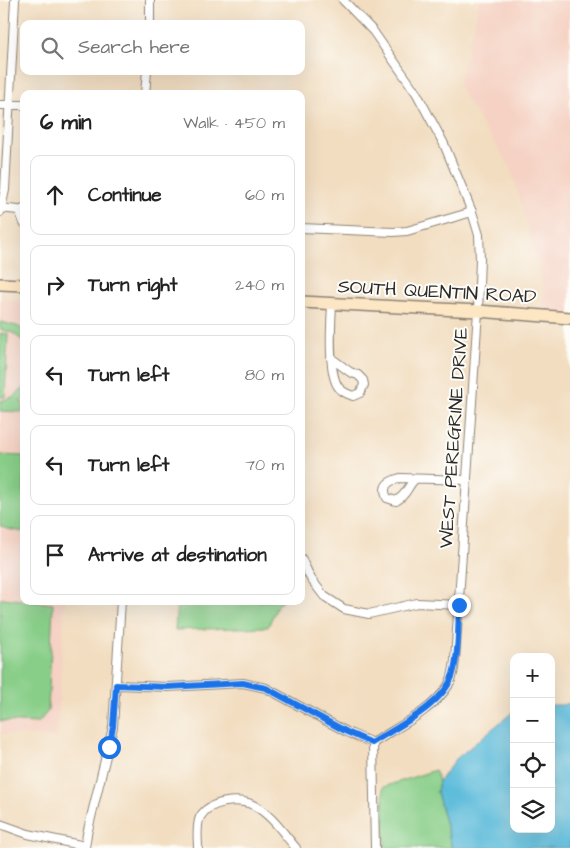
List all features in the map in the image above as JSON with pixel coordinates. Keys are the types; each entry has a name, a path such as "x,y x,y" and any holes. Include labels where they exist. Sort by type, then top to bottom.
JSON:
{"main road":[{"path":"0,284 20,286"},
{"name":"SOUTH QUENTIN ROAD","path":"305,302 478,311 570,318"}],"street":[{"path":"15,0 4,105 5,190 0,210 20,210"},
{"path":"150,0 150,20"},
{"name":"WEST PEREGRINE DRIVE","path":"343,0 373,31 417,94 444,144 472,212 479,235 480,259 456,660 453,674 448,686 426,709 372,743"},
{"path":"145,90 147,75"},
{"path":"4,105 20,105"},
{"path":"305,228 407,231 472,212"},
{"path":"331,358 363,380 364,385 360,393 353,396 343,392 337,385 331,358 332,304"},
{"path":"415,479 467,480"},
{"path":"305,566 311,579 324,596 344,608 358,613 369,614 417,603 459,605"},
{"path":"0,824 28,834 85,847 111,737 121,605"},
{"path":"116,685 168,687 243,683 266,688 347,732 372,743 375,848"},
{"path":"198,848 200,817 209,809 220,804 238,802 254,806 272,819 296,848"}],"shaded area":[{"path":"480,0 570,0 570,318 543,316 544,289 511,168 458,87"},
{"path":"0,300 20,301 20,605 65,605 57,737 0,734"}],"green space":[{"path":"0,322 17,326 20,328 20,339 13,333 0,329"},
{"path":"0,333 8,334 5,397 0,397"},
{"path":"20,391 20,412 0,411 0,401 13,397"},
{"path":"0,455 20,456 20,531 0,526"},
{"path":"0,599 20,600 20,605 53,605 48,711 38,723 0,721"},
{"path":"177,605 278,605 268,627 175,630"},
{"path":"435,770 439,781 437,792 452,848 385,848 383,787"}],"water":[{"path":"570,703 570,848 452,848 437,792 439,781 456,759 510,714 510,833 555,833 555,705"}],"route":[{"path":"109,747 113,727 116,685 184,687 243,683 266,688 347,732 372,743 426,709 448,686 456,660 459,605"}]}
